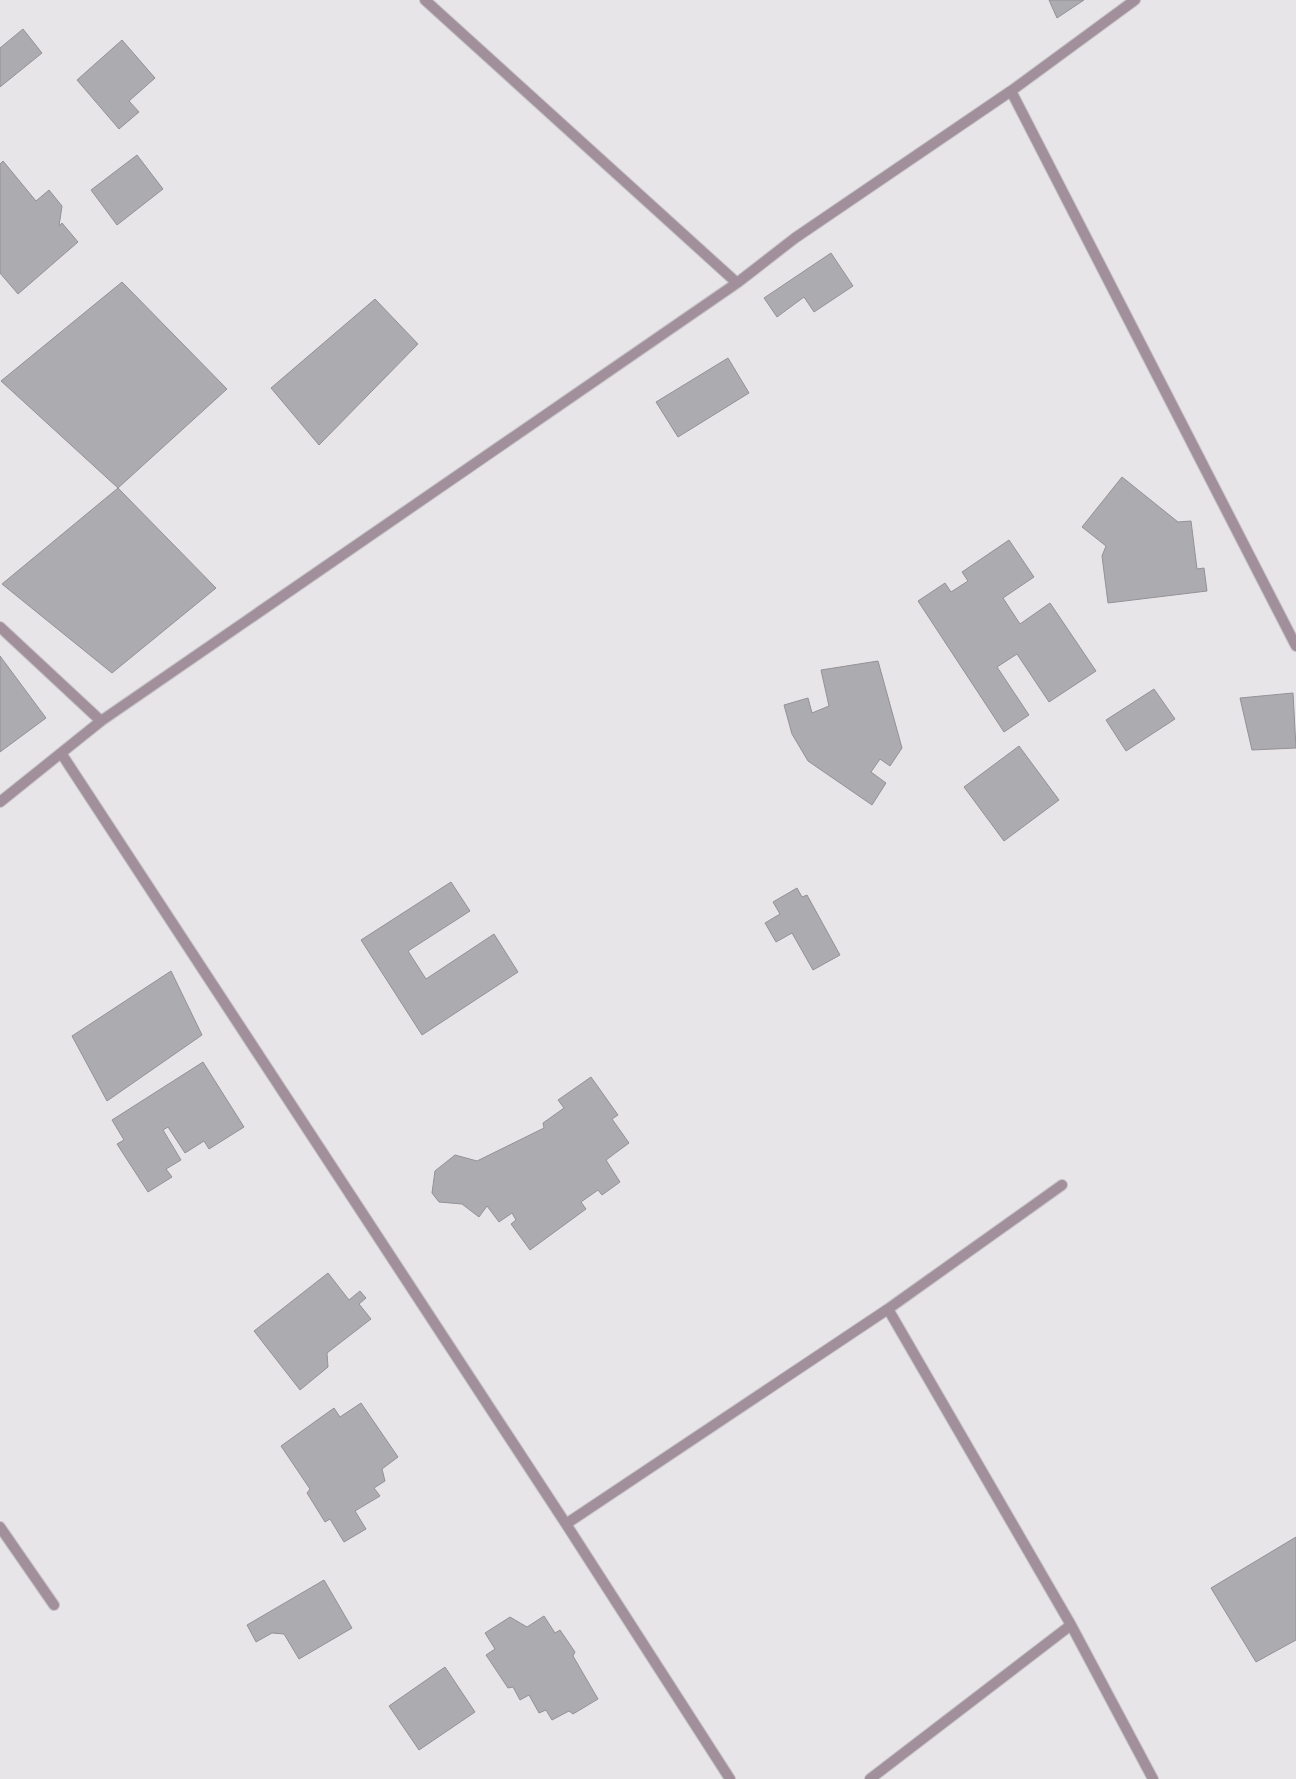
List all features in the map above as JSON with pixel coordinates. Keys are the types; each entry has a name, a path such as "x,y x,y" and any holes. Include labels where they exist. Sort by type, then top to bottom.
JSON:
{"street":[{"path":"425,0 737,283"},
{"path":"0,802 101,721 737,283 795,238 1011,91 1134,0"},
{"path":"1011,91 1296,646"},
{"path":"0,627 101,721"},
{"path":"61,753 566,1524 730,1779"},
{"path":"566,1524 888,1309 1062,1185"},
{"path":"888,1309 1071,1625 1153,1779"},
{"path":"0,1527 54,1606"},
{"path":"870,1779 1071,1625"}],"building":[{"path":"1049,0 1084,0 1057,18"},
{"path":"23,29 42,53 0,87 0,48"},
{"path":"122,40 155,78 129,101 139,112 119,129 77,80"},
{"path":"137,155 163,189 117,225 91,190"},
{"path":"3,161 36,201 49,190 62,206 59,226 62,223 78,242 18,294 0,273 0,164"},
{"path":"831,253 853,286 814,312 804,297 777,317 764,298"},
{"path":"122,282 227,389 118,488 1,381"},
{"path":"375,299 418,344 319,445 271,388"},
{"path":"728,358 749,393 678,437 656,402"},
{"path":"1122,477 1178,522 1191,521 1197,569 1204,568 1207,591 1108,603 1102,556 1106,546 1082,527"},
{"path":"118,488 216,588 112,673 2,584"},
{"path":"1009,540 1034,577 1003,598 1020,624 1050,603 1096,671 1049,702 1017,654 997,667 1029,715 1004,732 918,601 945,583 951,592 968,581 962,572"},
{"path":"0,656 46,718 0,752"},
{"path":"878,661 902,748 890,766 880,759 871,772 886,783 872,805 808,761 792,734 784,705 808,698 812,713 829,706 821,670"},
{"path":"1154,689 1175,719 1126,751 1106,720"},
{"path":"1293,693 1296,748 1252,750 1240,698"},
{"path":"1019,746 1059,800 1004,841 964,787"},
{"path":"451,882 470,911 408,951 426,979 494,934 518,972 422,1035 361,940"},
{"path":"797,888 802,897 807,895 840,955 813,970 792,933 776,942 765,923 780,914 773,902"},
{"path":"171,971 202,1035 107,1101 72,1036"},
{"path":"203,1062 244,1127 209,1149 204,1141 185,1153 168,1127 163,1130 181,1160 166,1169 172,1177 148,1192 117,1144 124,1140 112,1120"},
{"path":"591,1077 618,1115 612,1119 629,1143 606,1160 620,1182 602,1195 598,1190 581,1202 586,1209 530,1250 511,1224 516,1220 512,1213 499,1222 487,1206 479,1217 462,1204 439,1202 432,1193 435,1171 455,1155 477,1161 544,1128 543,1123 564,1108 558,1100"},
{"path":"328,1273 349,1300 360,1291 366,1298 359,1304 371,1319 327,1353 328,1367 300,1390 254,1331"},
{"path":"361,1403 398,1457 382,1469 385,1481 374,1488 380,1496 355,1511 366,1529 344,1542 330,1519 325,1522 307,1493 310,1489 281,1446 334,1408 340,1417"},
{"path":"1296,1537 1296,1640 1256,1662 1211,1588"},
{"path":"324,1580 352,1628 299,1659 284,1634 272,1633 256,1642 247,1625"},
{"path":"544,1616 555,1633 560,1630 575,1652 573,1656 598,1699 573,1714 569,1711 552,1720 546,1710 539,1713 529,1695 520,1700 513,1687 508,1688 486,1655 495,1649 485,1633 510,1617 527,1627"},
{"path":"445,1667 475,1712 419,1750 389,1706"}]}
